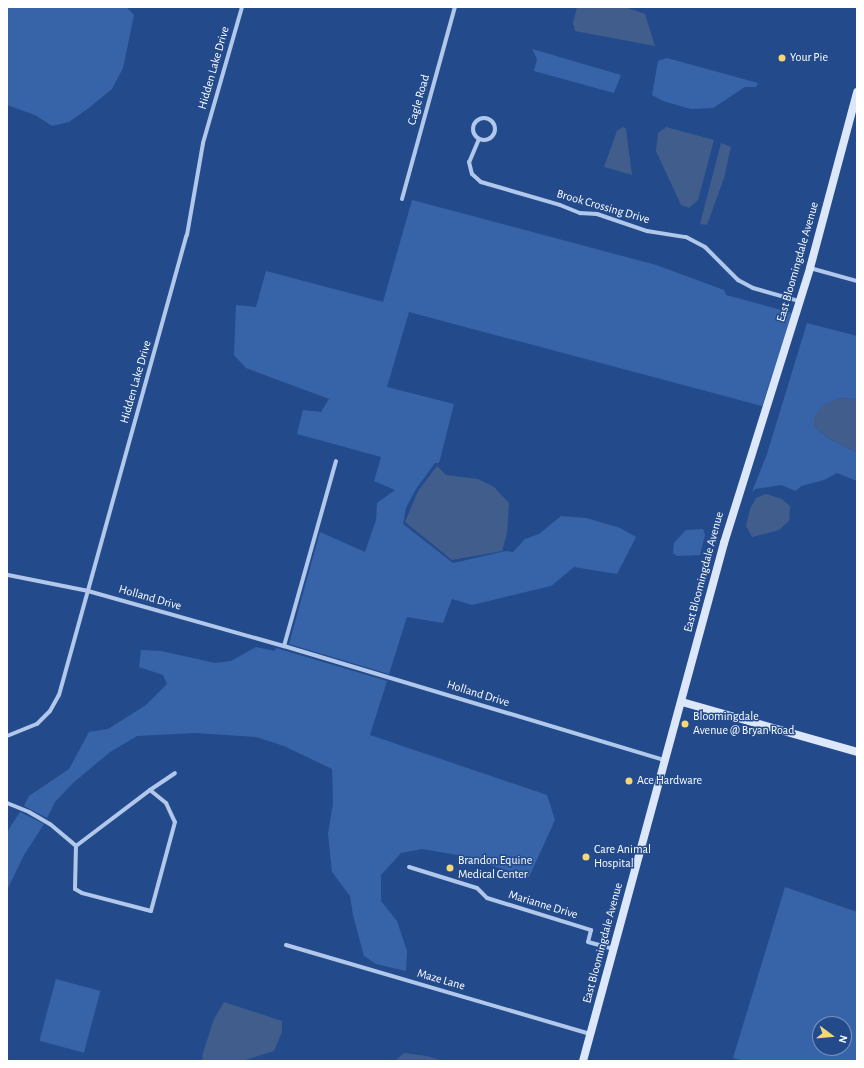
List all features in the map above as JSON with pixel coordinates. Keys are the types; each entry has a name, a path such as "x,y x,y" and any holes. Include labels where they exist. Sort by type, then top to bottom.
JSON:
{"main road":[{"name":"East Bloomingdale Avenue","path":"583,1061 615,949 743,478 810,268 857,92"},
{"path":"682,702 857,752"}],"street":[{"name":"Hidden Lake Drive","path":"7,736 37,724 50,711 59,695 187,235 204,143 242,7"},
{"name":"Cagle Road","path":"402,199 455,7"},
{"path":"480,119 487,119 493,123 494,134 486,140 479,139 474,134 473,127 480,119"},
{"name":"Brook Crossing Drive","path":"479,139 469,162 472,174 481,182 560,205 580,213 597,214 647,231 686,237 705,247 738,280 753,288 799,301"},
{"path":"810,268 857,281"},
{"path":"284,646 336,461"},
{"name":"Holland Drive","path":"8,575 88,592 284,646 666,760"},
{"path":"76,846 175,773"},
{"path":"76,846 75,889 82,893 151,912 175,822 166,802 150,790"},
{"path":"7,803 50,824 76,846"},
{"name":"Marianne Drive","path":"409,867 477,888 487,898 591,930 588,942 615,949"},
{"name":"Maze Lane","path":"286,945 590,1034"}],"shaded area":[{"path":"126,7 134,15 123,68 112,89 69,122 52,126 35,115 7,105 7,8"},
{"path":"577,7 625,7 645,14 655,46 575,31 573,23"},
{"path":"532,49 621,75 614,93 534,71 537,59"},
{"path":"667,58 758,83 756,87 745,87 713,108 691,109 663,101 652,95 658,61"},
{"path":"623,127 626,129 632,175 604,167 617,131"},
{"path":"666,127 714,140 698,200 689,208 681,205 656,151 658,133"},
{"path":"721,143 731,147 724,178 707,225 700,224"},
{"path":"412,200 656,265 724,290 726,295 792,313 762,406 409,312 387,387 454,404 439,463 435,463 416,489 406,508 403,524 453,563 506,551 513,552 525,539 539,534 561,516 586,518 620,528 636,537 617,574 574,567 551,586 472,605 452,599 443,623 407,617 389,674 289,644 320,532 365,552 376,520 377,503 395,490 374,481 381,457 297,434 303,410 321,412 329,399 246,368 234,355 236,305 256,307 266,271 383,302"},
{"path":"807,323 857,336 857,399 838,398 814,418 814,427 830,439 857,453 857,481 837,473 824,480 801,486 796,491 781,485 755,489 752,492 767,454"},
{"path":"838,398 857,399 857,453 830,439 814,427 814,417 823,405"},
{"path":"437,466 446,475 478,479 494,487 509,503 507,534 502,551 452,560 405,522 418,491"},
{"path":"766,494 782,499 790,506 789,521 779,530 752,537 746,526 750,509 756,498"},
{"path":"703,529 705,535 700,555 677,556 673,553 674,543 686,530"},
{"path":"256,647 275,651 276,648 387,681 370,735 547,795 555,820 529,877 457,855 422,849 401,853 381,875 381,901 397,921 407,951 406,971 376,964 364,956 353,915 350,896 332,872 328,834 333,803 332,769 284,746 256,737 195,733 137,736 110,752 73,783 55,802 47,818 24,806 29,796 69,769 89,732 108,729 146,705 167,684 163,675 139,667 141,650 161,651 215,663 231,661"},
{"path":"20,812 44,824 24,855 7,890 7,832"},
{"path":"785,887 857,912 857,1061 745,1061 733,1058"},
{"path":"56,979 100,991 84,1053 39,1041"},
{"path":"224,1002 282,1021 282,1032 274,1051 242,1061 203,1061 202,1056 214,1019"},
{"path":"404,1053 427,1056 443,1061 395,1061"}],"place":[{"name":"Your Pie","path":"782,58"},
{"name":"Bloomingdale Avenue @ Bryan Road","path":"685,724"},
{"name":"Ace Hardware","path":"629,781"},
{"name":"Care Animal Hospital","path":"586,857"},
{"name":"Brandon Equine Medical Center","path":"450,868"}]}
